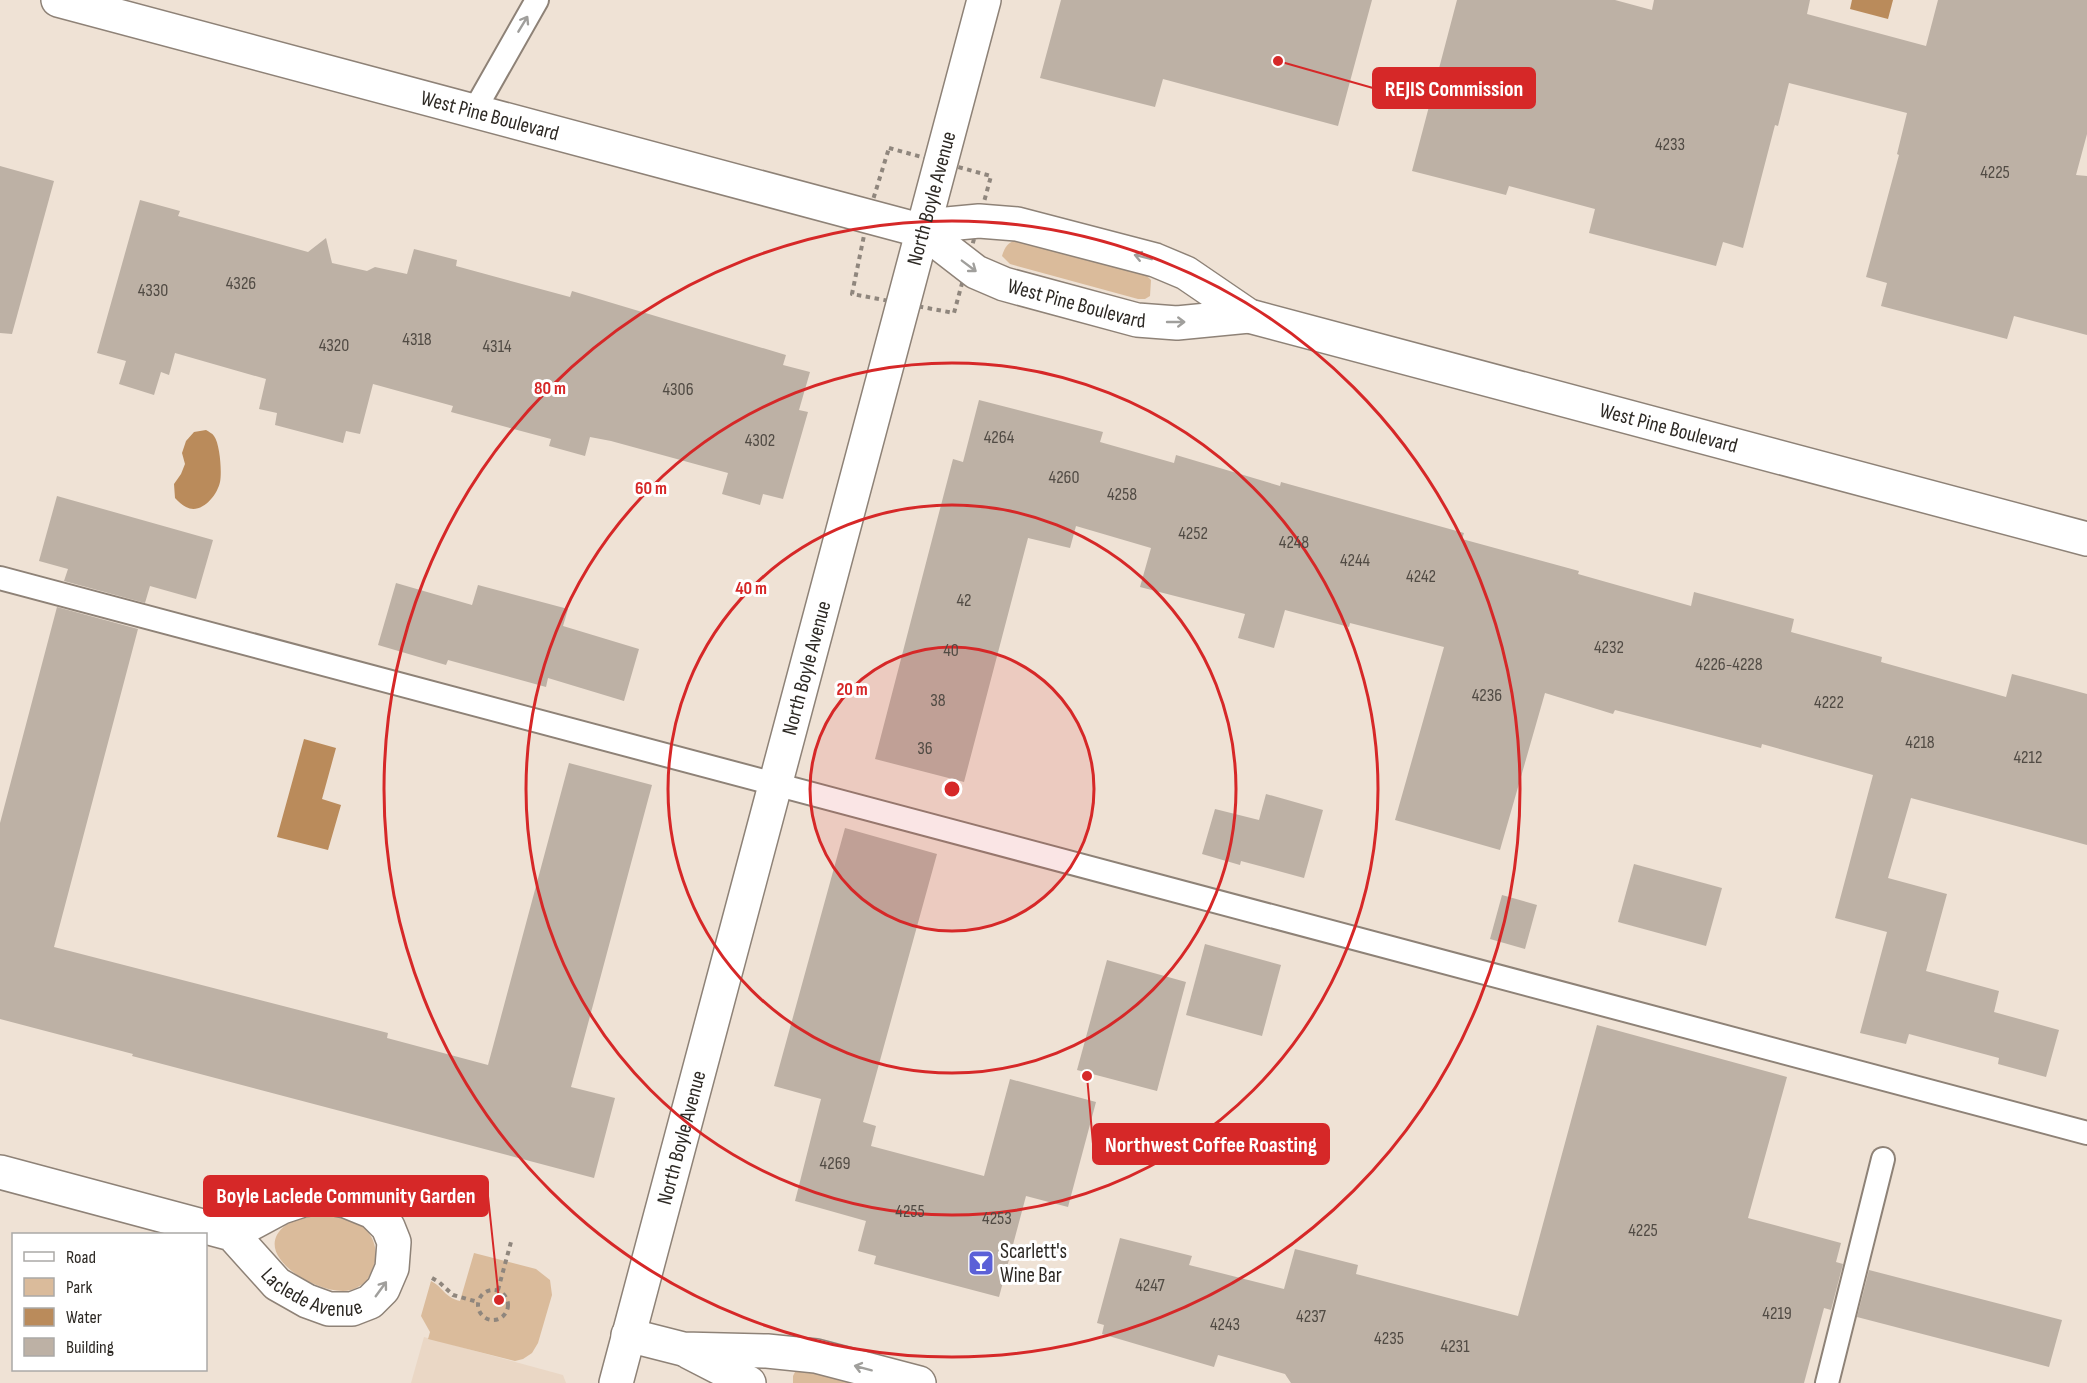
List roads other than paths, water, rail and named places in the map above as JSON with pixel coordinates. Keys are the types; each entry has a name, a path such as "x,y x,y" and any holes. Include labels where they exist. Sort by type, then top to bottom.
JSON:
{"street":[{"name":"West Pine Boulevard","path":"58,0 922,231 976,272 1004,284 1137,320 1177,323 1248,316"},
{"name":"North Boyle Avenue","path":"616,1383 984,0"},
{"name":"West Pine Boulevard","path":"922,231 947,224 979,221 1017,224 1155,260 1186,273 1248,316 2087,539"},
{"path":"0,1172 232,1234"},
{"name":"Laclede Avenue","path":"325,1197 346,1201 373,1212 388,1227 394,1242 393,1268 383,1289 370,1302 352,1309 329,1309 307,1301 278,1284 232,1234 282,1207 303,1200 325,1197"},
{"path":"628,1335 682,1349 749,1383"},
{"path":"682,1349 767,1351 816,1356 920,1383"}],"lane":[{"path":"474,111 537,0"},
{"path":"0,579 2087,1133"},
{"path":"1827,1383 1883,1160"}],"water":[{"path":"1852,0 1893,0 1888,19 1850,9"},
{"path":"206,430 213,435 218,445 221,465 220,482 216,493 207,503 192,509 175,498 174,484 185,464 182,453 186,441 194,432"},
{"path":"304,739 336,748 322,799 341,805 328,850 277,837"}],"place":[{"name":"REJIS Commission","path":"1278,61"},
{"name":"Northwest Coffee Roasting","path":"1087,1076"},
{"name":"Scarlett's Wine Bar","path":"981,1263"},
{"name":"Boyle Laclede Community Garden","path":"499,1300"}]}
